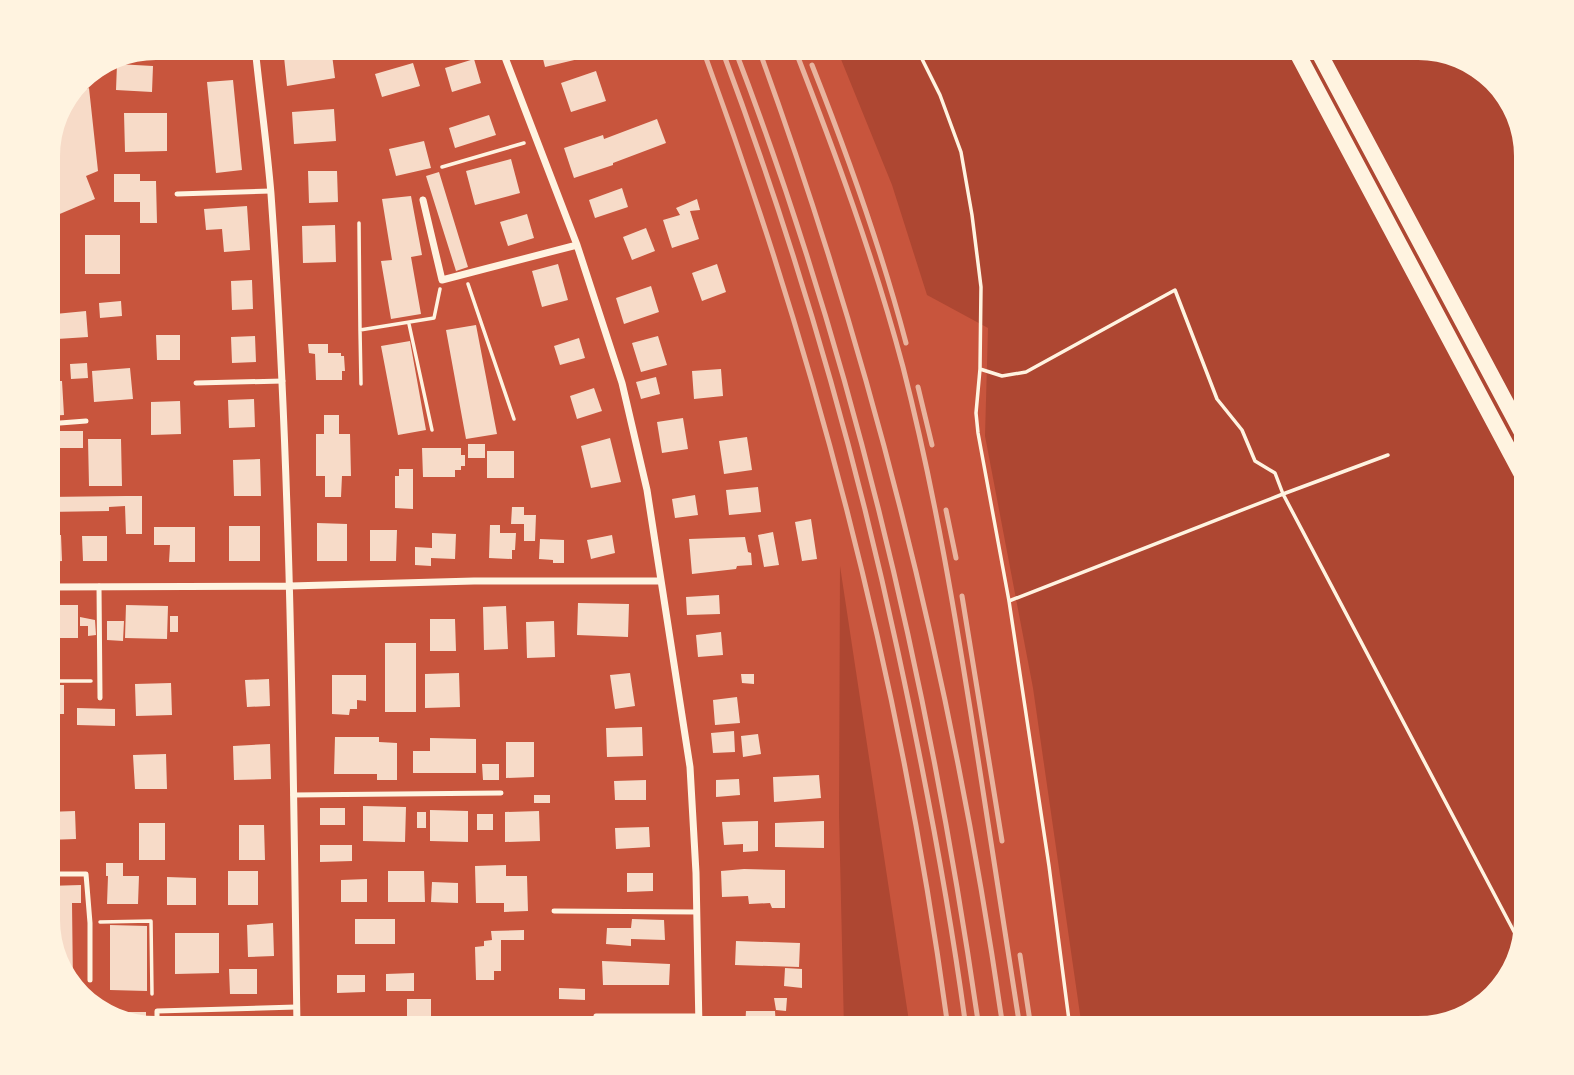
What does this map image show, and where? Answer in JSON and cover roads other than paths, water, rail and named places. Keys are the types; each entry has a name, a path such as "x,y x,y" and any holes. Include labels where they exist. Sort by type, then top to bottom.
{"main road":[{"path":"1301,60 1514,460"},
{"path":"1322,60 1514,418"}],"street":[{"path":"256,60 271,191 283,381 290,586 296,1015"},
{"path":"507,60 577,245 622,383 647,490 690,767 699,1015"},
{"path":"423,200 442,281 577,245"},
{"path":"60,587 662,581"}],"lane":[{"path":"177,194 271,191"},
{"path":"196,383 283,381"},
{"path":"60,423 86,421"},
{"path":"99,586 100,698"},
{"path":"293,795 500,793"},
{"path":"60,874 86,874 90,980"},
{"path":"554,911 697,912"},
{"path":"157,1015 157,1011 296,1007"}],"railway":[{"path":"707,60 783,287 852,531 907,778 946,1015"},
{"path":"726,60 774,196 821,346 881,575 927,792 964,1015"},
{"path":"739,60 817,286 884,530 937,778 977,1015"},
{"path":"763,60 838,287 906,531 961,778 1001,1015"},
{"path":"799,60 867,246 915,414 953,603 1018,1015"},
{"path":"812,65 863,202 906,343"},
{"path":"918,387 932,445"},
{"path":"946,510 956,558"},
{"path":"962,596 1002,841"},
{"path":"1020,955 1029,1015"}]}
